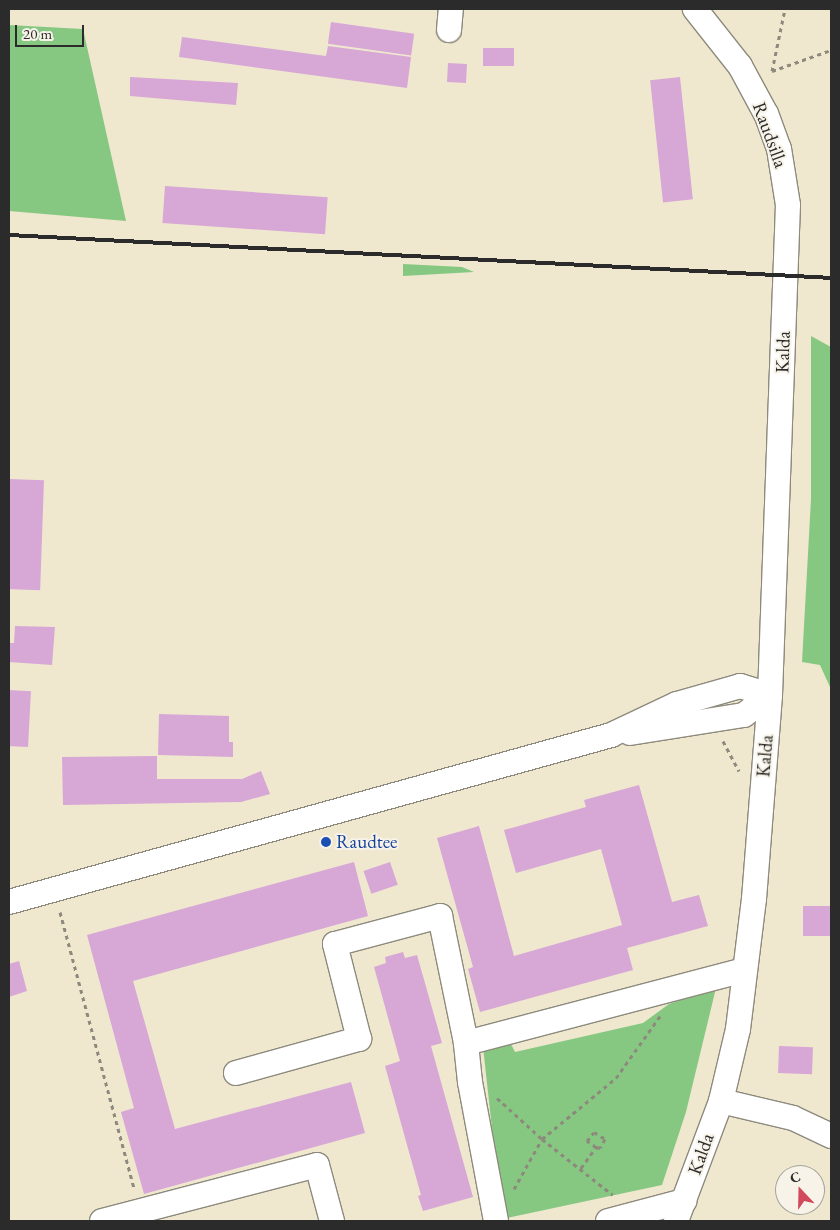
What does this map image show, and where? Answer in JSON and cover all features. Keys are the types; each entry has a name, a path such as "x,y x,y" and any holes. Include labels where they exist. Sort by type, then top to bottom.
{"street":[{"name":"Raudsilla","path":"695,9 740,66 766,114 779,149 788,206 786,281"},
{"name":"Kalda","path":"680,1211 721,1101 738,1029 746,970 770,695 786,281"},
{"path":"611,735 677,704 740,686 770,695"},
{"path":"9,902 611,735 719,721 744,715 770,695"},
{"path":"236,1073 359,1039 335,944 440,916 466,1043 470,1082 496,1221"},
{"path":"466,1043 746,970"},
{"path":"721,1101 793,1118 831,1136"},
{"path":"102,1221 317,1165 332,1221"},
{"path":"617,1219 680,1211"}],"path":[{"path":"785,9 772,71 831,50"},
{"path":"719,721 720,735 739,770 740,780"},
{"path":"54,889 140,1211"},
{"path":"512,1194 542,1139 616,1078 669,1004 667,990"},
{"path":"470,1082 489,1088 542,1139 613,1195 617,1219"},
{"path":"594,1132 605,1139 600,1148 596,1146 587,1141 594,1132"},
{"path":"581,1168 596,1146"}],"green space":[{"path":"9,25 83,29 126,221 9,211"},
{"path":"403,264 462,267 474,272 403,276"},
{"path":"811,336 831,347 830,687 820,665 802,662 811,499"},
{"path":"716,988 686,1112 662,1185 502,1219 483,1047 508,1038 515,1052 643,1023 669,1004"}],"building":[{"path":"331,22 414,34 411,55 328,44"},
{"path":"182,37 326,56 328,46 411,57 407,88 179,57"},
{"path":"483,48 514,48 514,66 483,66"},
{"path":"448,63 467,64 466,83 447,82"},
{"path":"130,77 238,83 236,105 130,96"},
{"path":"680,77 693,199 663,202 650,80"},
{"path":"165,186 328,197 325,234 162,223"},
{"path":"9,479 44,480 40,590 9,589"},
{"path":"15,626 55,627 52,665 9,662 9,643 14,643"},
{"path":"9,690 31,691 28,747 9,746"},
{"path":"159,714 229,716 229,742 233,742 233,757 158,755"},
{"path":"157,756 157,779 242,779 261,771 270,794 241,802 63,805 62,757"},
{"path":"639,785 672,902 699,895 708,926 627,948 633,970 480,1012 468,969 473,967 437,838 479,826 514,956 622,925 601,849 516,873 504,830 586,807 584,800"},
{"path":"354,862 368,916 133,981 175,1129 351,1082 365,1133 144,1194 121,1112 134,1108 87,935"},
{"path":"390,862 398,885 371,894 364,871"},
{"path":"803,906 830,906 830,936 803,936"},
{"path":"403,952 405,958 417,955 442,1043 431,1046 473,1197 423,1211 418,1196 421,1195 385,1066 400,1061 374,967 386,963 385,957"},
{"path":"19,961 27,991 9,997 9,964"},
{"path":"779,1046 813,1047 812,1074 778,1073"}],"railway":[{"path":"9,235 831,278"}],"place":[{"name":"Raudtee","path":"326,842"}]}
